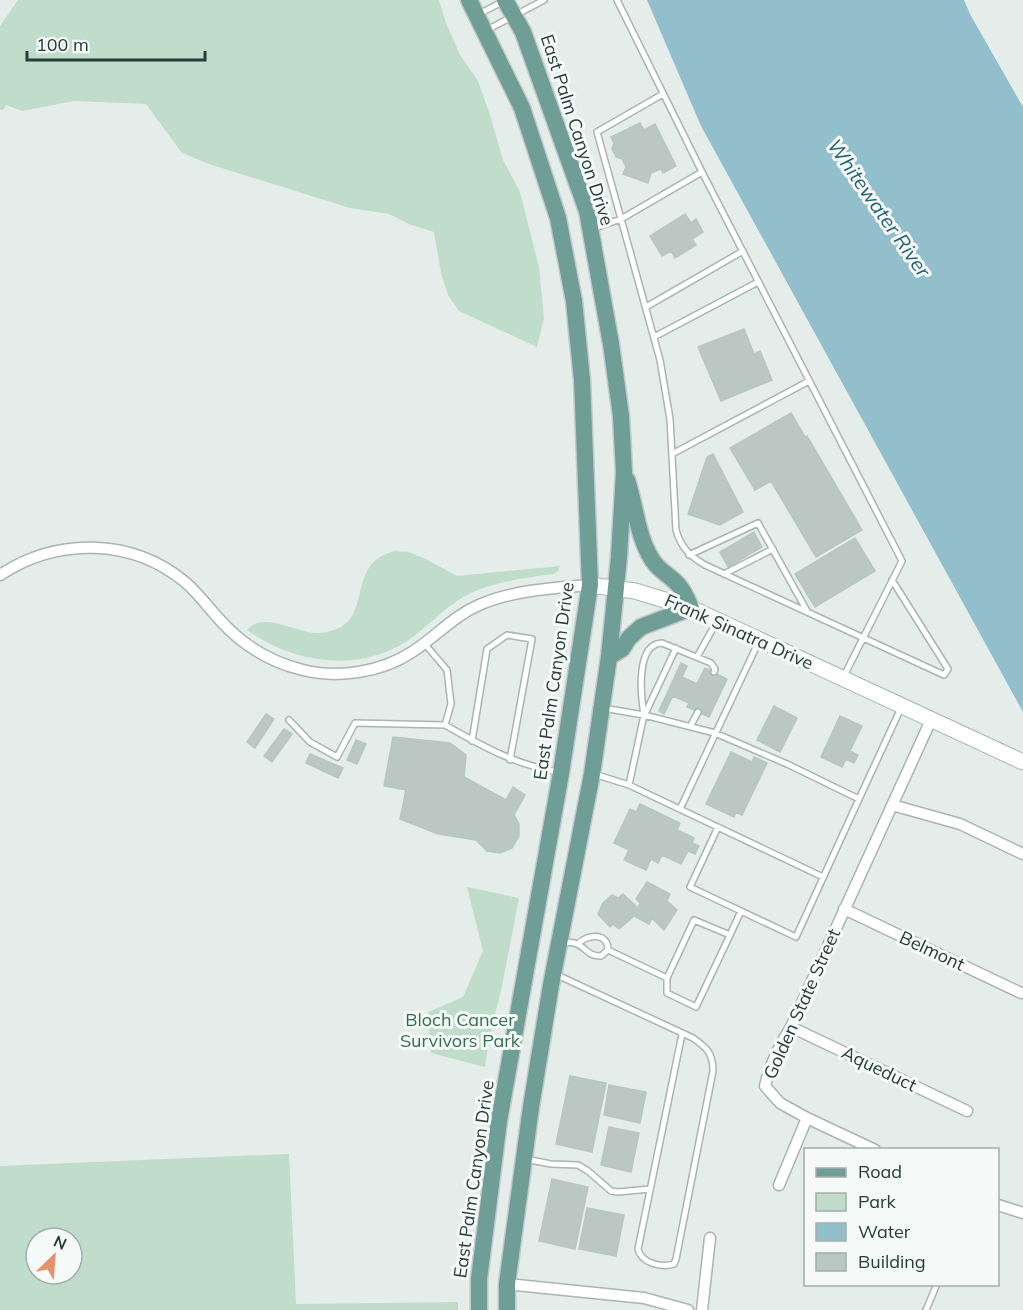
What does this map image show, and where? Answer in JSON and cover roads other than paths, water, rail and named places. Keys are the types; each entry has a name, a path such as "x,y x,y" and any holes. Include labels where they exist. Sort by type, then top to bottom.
{"main road":[{"name":"East Palm Canyon Drive","path":"505,0 524,32 587,211 611,344 621,416 624,472 616,587 602,708 592,774 553,973 524,1158 507,1284 507,1310"},
{"name":"East Palm Canyon Drive","path":"472,8 522,108 558,218 574,301 582,380 590,585 561,773 499,1121 479,1279 479,1310"},
{"path":"609,657 622,650 629,638 641,627 691,608 679,585 653,561 642,540 634,501 624,472"},
{"name":"Frank Sinatra Drive","path":"590,585 616,587 661,597 691,608 1023,762"}],"street":[{"name":"Frank Sinatra Drive","path":"0,575 21,562 53,551 90,547 124,551 158,564 187,583 228,628 250,647 276,662 305,670 345,673 380,667 412,652 461,614 491,600 533,591 590,585"},
{"name":"Golden State Street","path":"873,1148 780,1103 765,1086 772,1062 791,1027 931,720"},
{"path":"892,805 960,824 1023,854"},
{"name":"Belmont","path":"844,909 1021,993"},
{"name":"Aqueduct","path":"791,1027 968,1111"},
{"path":"779,1185 807,1118"},
{"path":"999,1205 1023,1213"},
{"path":"702,1310 710,1238"},
{"path":"507,1284 644,1298 688,1310"}],"lane":[{"path":"472,8 505,0"},
{"path":"485,31 544,0"},
{"path":"617,0 702,172 902,561 842,679"},
{"path":"663,94 597,132 662,372 670,419 676,530 680,543 689,555 724,574 944,675 948,669 892,580"},
{"path":"590,229 621,219 702,172"},
{"path":"646,307 743,251"},
{"path":"654,336 758,282"},
{"path":"672,454 809,381"},
{"path":"689,555 758,523 807,611"},
{"path":"724,574 772,549"},
{"path":"697,657 718,620"},
{"path":"472,741 487,649 507,635 532,639 510,760"},
{"path":"680,809 760,640"},
{"path":"424,643 447,670 451,704 445,725"},
{"path":"644,715 641,694 645,657 655,643 676,648 711,663 715,669 714,672"},
{"path":"629,785 644,715 676,648"},
{"path":"718,827 690,887 796,937 902,707"},
{"path":"602,708 691,725 715,733 787,764 858,799"},
{"path":"691,725 698,712"},
{"path":"289,720 310,742 337,758 355,723 445,725 510,760 561,773"},
{"path":"592,774 629,785 823,877"},
{"path":"729,935 694,920 667,978 667,993 696,1007 741,911"},
{"path":"578,944 582,939 590,936 598,937 608,945 608,950"},
{"path":"559,942 578,944 594,956 601,956 608,950"},
{"path":"608,950 667,978"},
{"path":"553,973 682,1034 710,1051 713,1071 676,1259 670,1266 645,1260 638,1249 682,1034"},
{"path":"524,1158 551,1164 578,1166 588,1171 611,1191 650,1189"},
{"path":"926,1310 937,1286"}],"water":[{"name":"Whitewater River","path":"647,0 964,0 1023,107 1023,712 701,126"}],"park label":[{"name":"Bloch Cancer Survivors Park","path":"460,1030"}]}
